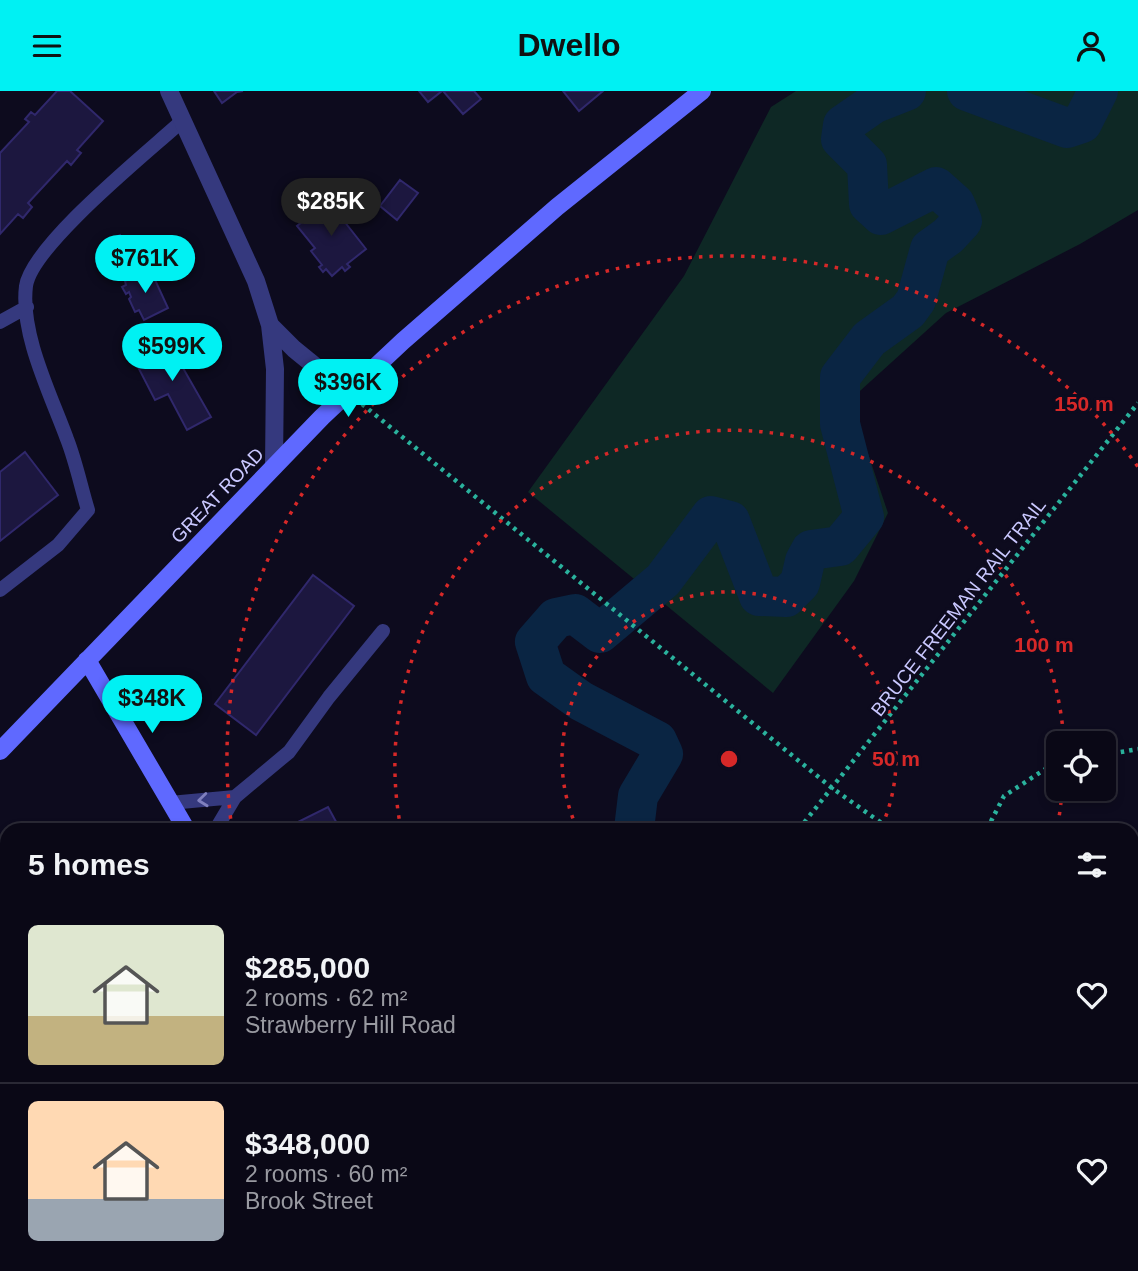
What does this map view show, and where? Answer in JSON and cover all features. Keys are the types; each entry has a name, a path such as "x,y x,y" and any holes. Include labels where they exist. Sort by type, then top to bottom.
{"main road":[{"name":"GREAT ROAD","path":"0,751 274,466 403,341 557,207 702,91"},
{"path":"87,660 182,823"}],"street":[{"path":"169,91 256,281 270,325 275,369 274,466"},
{"path":"270,325 294,349 348,393"}],"lane":[{"path":"0,590 58,545 88,510 69,442 42,376 26,316 26,284 37,260 74,220 182,121"},
{"path":"0,322 27,307"},
{"path":"220,823 236,797 289,753 328,697 383,631"},
{"path":"170,803 236,797"}],"path":[{"path":"348,393 832,788 882,823"},
{"name":"BRUCE FREEMAN RAIL TRAIL","path":"804,823 1138,403"},
{"path":"1116,753 1138,748"},
{"path":"990,823 1004,796 1046,769"}],"green space":[{"path":"796,91 1138,91 1138,210 1080,244 946,313 850,400 888,513 854,581 773,693 528,492 684,276 771,107"}],"building":[{"path":"57,91 70,91 103,121 77,150 81,153 71,165 67,161 28,203 32,207 23,218 18,214 0,234 0,153 29,122 25,119 31,112 35,115"},
{"path":"214,91 243,91 237,92 222,103"},
{"path":"419,91 442,91 428,102"},
{"path":"443,91 474,91 481,99 463,114"},
{"path":"563,91 603,91 579,111"},
{"path":"400,180 418,193 397,220 380,206"},
{"path":"332,198 348,218 344,221 366,249 347,264 350,267 345,271 342,267 332,276 326,269 323,272 319,267 322,265 311,251 315,248 297,226"},
{"path":"120,235 128,253 111,260 103,243"},
{"path":"150,269 168,308 144,320 139,310 135,312 129,292 126,294 122,287 126,285 125,281"},
{"path":"160,335 170,356 175,354 211,417 187,430 168,394 155,400 138,367 149,361 141,345"},
{"path":"25,452 58,495 0,541 0,472"},
{"path":"313,575 354,606 256,735 215,704"},
{"path":"328,807 337,823 296,823"}],"waterway":[{"path":"635,823 638,796 663,754 657,741 581,701 546,676 535,642 556,618 575,614 600,633 663,580 711,516 730,521 759,596 786,597 800,583 805,561 811,550 840,546 864,517 840,424 840,377 869,339 908,311 916,300 930,249 962,221 955,204 936,187 881,215 869,204 867,165 841,139 843,125 873,104 906,91"},
{"path":"967,91 1067,128 1082,123 1098,91"}]}
